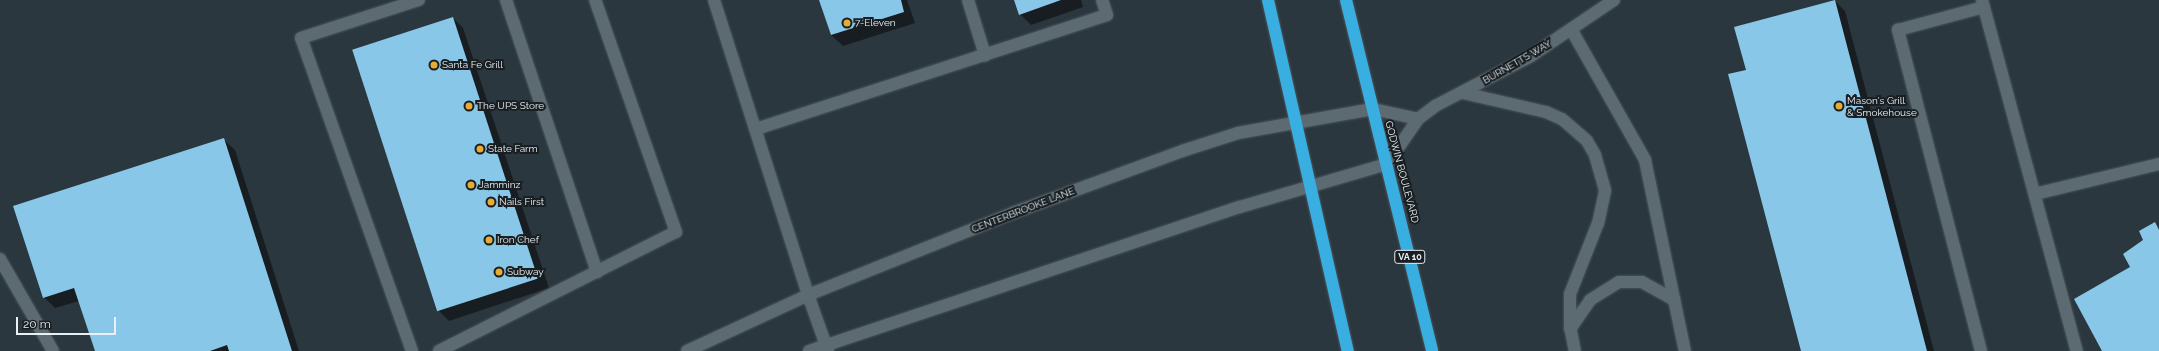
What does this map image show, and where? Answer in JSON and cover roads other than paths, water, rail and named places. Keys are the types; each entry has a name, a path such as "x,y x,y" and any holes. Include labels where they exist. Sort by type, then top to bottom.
{"highway":[{"path":"1268,0 1348,351"},
{"name":"GODWIN BOULEVARD","path":"1346,0 1432,351"}],"street":[{"path":"412,351 301,38 419,0"},
{"path":"506,0 597,272"},
{"path":"439,351 676,232 595,0"},
{"path":"714,0 808,295 827,348"},
{"path":"968,0 985,55"},
{"path":"756,130 1107,15 1102,0"},
{"name":"BURNETTS WAY","path":"1387,164 1418,119 1572,29 1614,0"},
{"path":"1981,351 1898,30 1983,3 2077,351"},
{"path":"1572,29 1645,160 1685,351"},
{"path":"1463,93 1546,112 1562,119 1587,141 1595,155 1605,191 1603,207 1575,275 1568,307 1570,329 1575,351"},
{"path":"1373,109 1418,119"},
{"name":"CENTERBROOKE LANE","path":"687,351 808,295 1013,213 1182,151 1238,133 1296,124 1373,109"},
{"path":"809,351 827,348 1310,186 1387,164"},
{"path":"2035,194 2159,164"},
{"path":"0,260 53,351"},
{"path":"1570,329 1590,300 1619,282 1642,282 1674,300"}],"place":[{"name":"7-Eleven","path":"847,23"},
{"name":"Santa Fe Grill","path":"434,65"},
{"name":"The UPS Store","path":"469,106"},
{"name":"Mason's Grill & Smokehouse","path":"1839,106"},
{"name":"State Farm","path":"480,149"},
{"name":"Jamminz","path":"471,185"},
{"name":"Nails First","path":"491,202"},
{"name":"Iron Chef","path":"489,240"},
{"name":"Subway","path":"499,272"}]}
